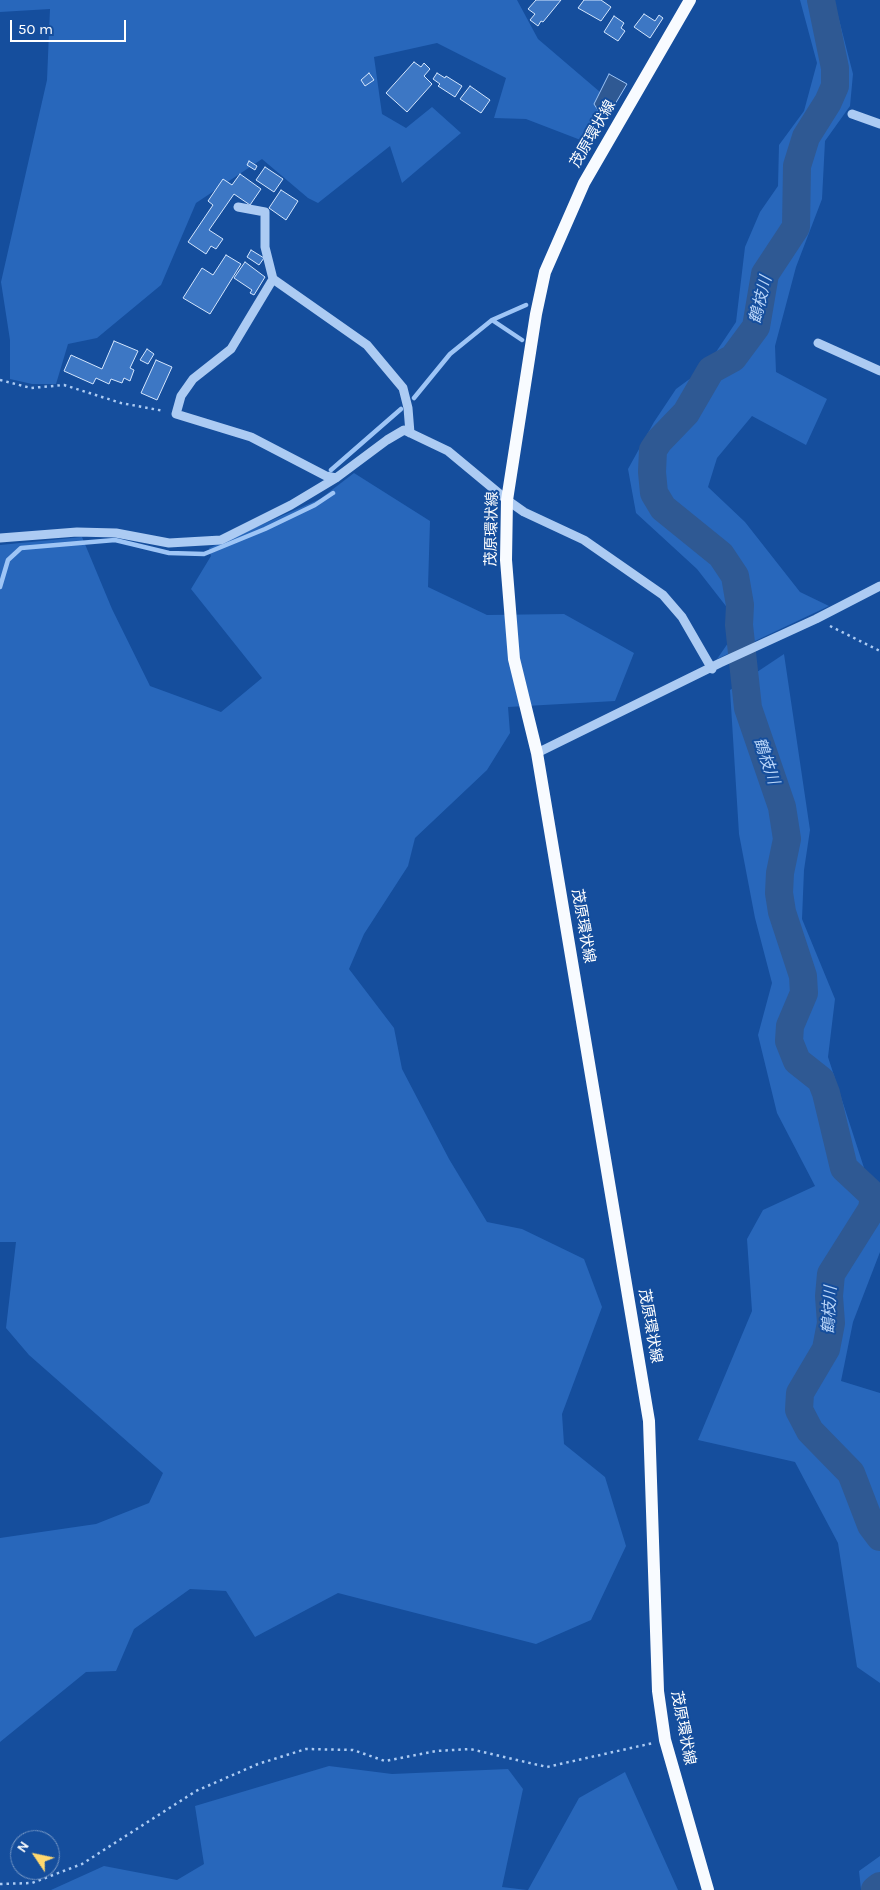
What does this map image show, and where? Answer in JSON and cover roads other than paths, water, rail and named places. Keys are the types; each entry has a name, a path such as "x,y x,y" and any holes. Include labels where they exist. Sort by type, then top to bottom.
{"main road":[{"name":"茂原環状線","path":"690,0 584,183 545,272 536,314 507,500 506,560 514,659 537,754 649,1421 658,1691 665,1740 708,1890"}],"street":[{"path":"852,114 880,124"},
{"path":"238,207 264,212 265,247 273,279 367,345 403,388 408,408 410,433"},
{"path":"273,279 230,349 220,360 193,379 181,396 176,414 250,437 326,476 336,478"},
{"path":"818,343 880,371"},
{"path":"0,538 77,532 116,533 169,543 222,540 291,505 336,478 387,440 404,430 448,451 524,512 584,540 663,595 682,617 716,666"},
{"path":"537,754 880,586"}],"waterway":[{"name":"鶴枝川","path":"821,0 835,68 835,86 828,102 806,137 797,166 796,227 765,274 756,327 733,358 711,370 686,413 659,441 653,450 652,472 654,493 663,508 721,555 735,576 740,605 739,625 748,708 782,807 787,839 780,873 779,893 782,912 803,976 804,993 790,1026 789,1041 797,1061 821,1080 826,1093 844,1168 874,1196 872,1209 831,1274 829,1296 831,1323 826,1349 800,1393 799,1410 810,1431 851,1473 871,1525 880,1537"},
{"path":"414,398 450,354 492,320 526,305"},
{"path":"492,320 522,340"},
{"path":"331,470 401,409"},
{"path":"0,587 8,560 21,548 115,540 169,553 204,554 265,529 315,505 333,493"},
{"name":"鶴枝川","path":"875,1890 880,1886"}]}
